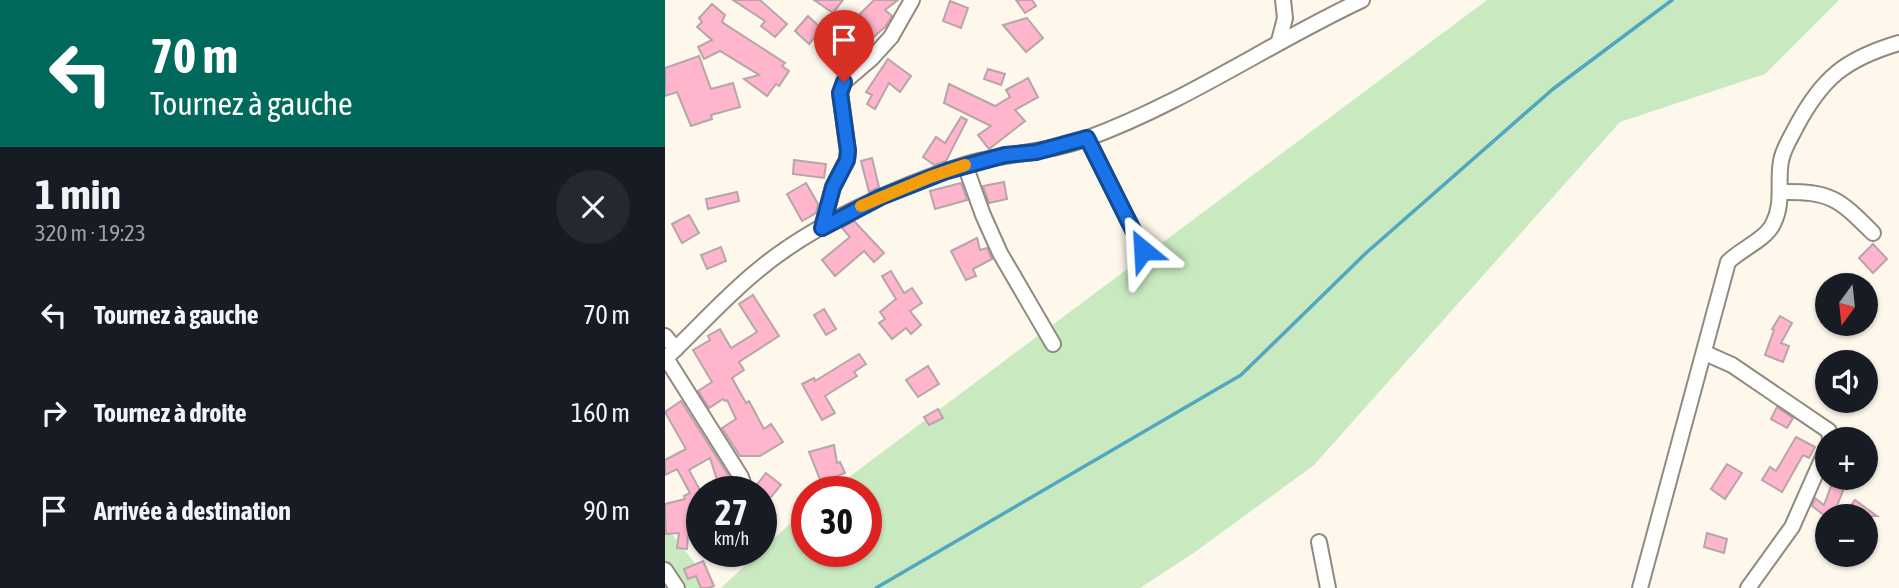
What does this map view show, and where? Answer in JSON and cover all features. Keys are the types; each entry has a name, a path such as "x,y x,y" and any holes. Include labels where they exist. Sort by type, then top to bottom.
{"street":[{"path":"822,228 833,187 847,160 840,93 844,82 891,37 912,0"},
{"path":"1279,41 1285,18 1283,0"},
{"path":"669,355 758,270 822,228 881,197 965,165 1005,155 1036,152 1087,138 1177,99 1279,41 1362,0"},
{"path":"1640,588 1728,262 1772,227 1779,210 1783,151 1818,89 1840,68 1899,43"},
{"path":"1087,138 1143,250"},
{"path":"965,165 1000,253 1053,344"},
{"path":"1781,192 1822,194 1846,205 1873,233"},
{"path":"665,336 669,355 740,476"},
{"path":"1705,353 1733,365 1823,427"},
{"path":"1748,588 1792,527 1815,475"},
{"path":"1319,542 1328,588"},
{"path":"665,570 677,588"}],"green space":[{"path":"1487,0 1839,0 1765,74 1620,122 1314,465 1195,552 1140,588 721,588 744,567 777,567 777,536 791,523 791,567 882,567 882,476 850,476"},
{"path":"665,525 686,552 686,567 698,567 714,588 665,588"}],"building":[{"path":"733,0 760,0 787,24 775,37 761,26 765,21"},
{"path":"814,0 843,0 833,13"},
{"path":"874,0 898,0 885,10 892,16 886,26 859,50 849,41 853,38 845,29"},
{"path":"1016,0 1032,0 1036,6 1025,13"},
{"path":"950,1 968,8 961,28 943,21"},
{"path":"712,4 725,15 722,22 785,63 782,66 789,71 779,86 776,84 767,96 744,79 759,75 720,51 704,59 698,47 712,40 697,27 702,22 699,18"},
{"path":"808,16 822,29 809,44 795,31"},
{"path":"1027,18 1043,38 1026,52 1003,25"},
{"path":"699,56 711,89 733,83 740,107 711,115 712,119 691,126 677,92 665,96 665,68"},
{"path":"888,59 911,76 900,92 889,83 875,109 867,104 872,95 866,92"},
{"path":"988,69 1005,74 1001,85 984,79"},
{"path":"1028,78 1038,97 1015,110 1025,121 989,149 978,135 991,126 944,103 949,84 995,106 1010,97 1006,90"},
{"path":"961,117 967,120 946,161 934,165 923,157 936,137 945,143"},
{"path":"872,158 879,187 869,192 861,161"},
{"path":"794,160 826,164 824,178 793,174"},
{"path":"1004,182 1007,199 989,203 983,186"},
{"path":"806,183 818,204 816,213 802,221 787,194"},
{"path":"961,183 967,200 935,209 930,191"},
{"path":"737,192 739,201 708,209 706,199"},
{"path":"689,215 699,233 682,243 672,224"},
{"path":"854,221 884,253 874,262 864,251 835,276 822,260 850,237 842,228"},
{"path":"977,238 980,250 987,248 992,259 973,269 976,276 966,280 951,251"},
{"path":"1873,244 1887,259 1873,273 1859,258"},
{"path":"721,247 726,261 707,269 701,255"},
{"path":"891,271 904,293 912,288 922,303 910,311 921,325 911,334 906,328 892,339 879,323 885,319 880,312 896,299 882,276"},
{"path":"753,295 779,336 739,362 744,370 732,378 746,403 749,401 764,429 771,424 783,442 760,456 740,456 722,428 736,419 727,400 723,399 709,408 698,391 712,382 693,350 710,340 708,336 720,329 731,348 757,332 739,304"},
{"path":"824,309 836,329 826,335 814,315"},
{"path":"1780,316 1792,323 1781,343 1789,346 1783,362 1765,355 1774,330 1772,329"},
{"path":"859,354 866,364 854,372 857,376 825,396 835,413 822,420 802,384 814,378 815,381"},
{"path":"928,366 939,384 918,397 906,380"},
{"path":"681,401 729,476 716,476 710,458 689,470 692,476 686,476 686,486 677,469 665,475 665,460 686,449 665,412"},
{"path":"1777,407 1793,418 1787,428 1771,419"},
{"path":"938,409 943,418 929,425 924,417"},
{"path":"1796,437 1815,447 1809,458 1803,455 1782,492 1762,480 1770,467 1776,471"},
{"path":"834,445 837,463 840,462 845,473 819,476 809,452"},
{"path":"1727,464 1742,473 1725,499 1711,489"},
{"path":"1830,490 1843,490 1838,504 1824,504"},
{"path":"686,495 686,549 677,548 679,533 666,534 665,515 665,504 685,499"},
{"path":"1815,498 1823,504 1815,504 1815,508 1812,506"},
{"path":"1707,533 1727,539 1724,553 1704,547"},
{"path":"706,567 714,586 701,588 696,576 688,579 684,569"}],"waterway":[{"path":"876,588 1241,375 1366,253 1553,89 1672,0"}],"slow traffic":[{"path":"861,206 965,165"}],"route":[{"path":"844,82 840,93 847,160 833,187 822,228 859,207 947,171 1005,155 1036,152 1087,138 1143,250"}]}
